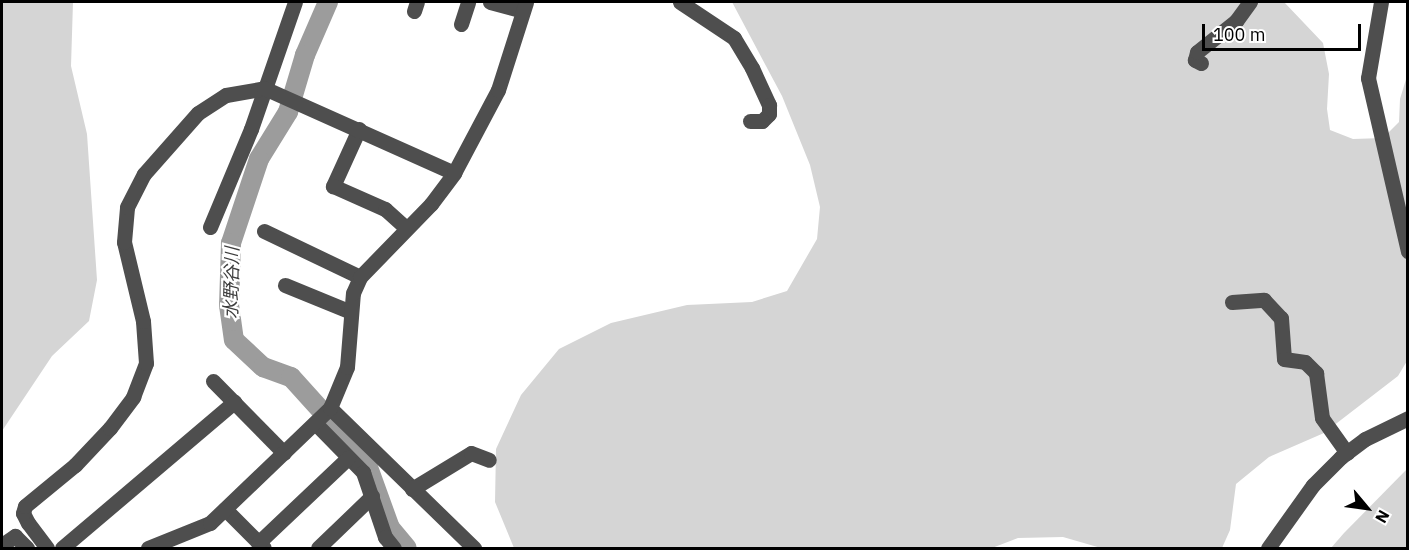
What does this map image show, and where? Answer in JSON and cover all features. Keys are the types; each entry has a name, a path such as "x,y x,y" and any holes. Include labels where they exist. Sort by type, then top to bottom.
{"street":[{"path":"210,227 295,2"},
{"path":"461,24 468,2"},
{"path":"148,549 200,528 225,509 323,415 347,367 351,312 360,277 454,173 498,90 524,6 490,2"},
{"path":"680,2 734,38 746,58 769,105 766,118 750,121"},
{"path":"1201,63 1195,60 1197,52 1236,21 1250,2"},
{"path":"1381,2 1368,78 1407,251"},
{"path":"47,549 28,523 23,513 25,506 75,465 110,429 133,397 146,363 143,321 124,242 127,207 134,190 210,104 226,95 264,88 294,99 454,173"},
{"path":"359,129 333,186 385,209 406,228"},
{"path":"264,231 360,277"},
{"path":"285,285 351,312"},
{"path":"1232,302 1264,300 1281,318 1284,358 1305,362 1316,373 1322,418 1347,453"},
{"path":"213,381 284,453"},
{"path":"62,549 234,402"},
{"path":"323,415 348,458 363,472 387,546"},
{"path":"323,415 412,489 474,549"},
{"path":"1268,549 1313,485 1347,453 1407,418"},
{"path":"412,489 471,453 489,460"},
{"path":"225,509 261,546 348,458"},
{"path":"318,549 372,496"},
{"path":"2,545 15,536 27,549"}],"shaded area":[{"path":"2,2 73,2 71,66 87,134 97,280 89,321 52,356 2,431"},
{"path":"732,2 1284,2 1323,43 1329,74 1327,109 1330,130 1353,139 1383,138 1399,122 1400,99 1407,76 1407,361 1398,376 1324,433 1269,457 1236,484 1230,530 1222,548 1101,548 1063,537 1018,538 992,548 514,548 495,502 496,449 521,395 559,349 611,323 687,305 752,302 787,291 817,239 820,207 810,165 782,96"},
{"path":"1407,469 1407,548 1331,548 1344,533"}],"waterway":[{"name":"水野谷川","path":"328,2 305,55 288,112 259,159 231,243 229,305 234,340 263,367 291,377 365,459 390,528 407,548"}]}
